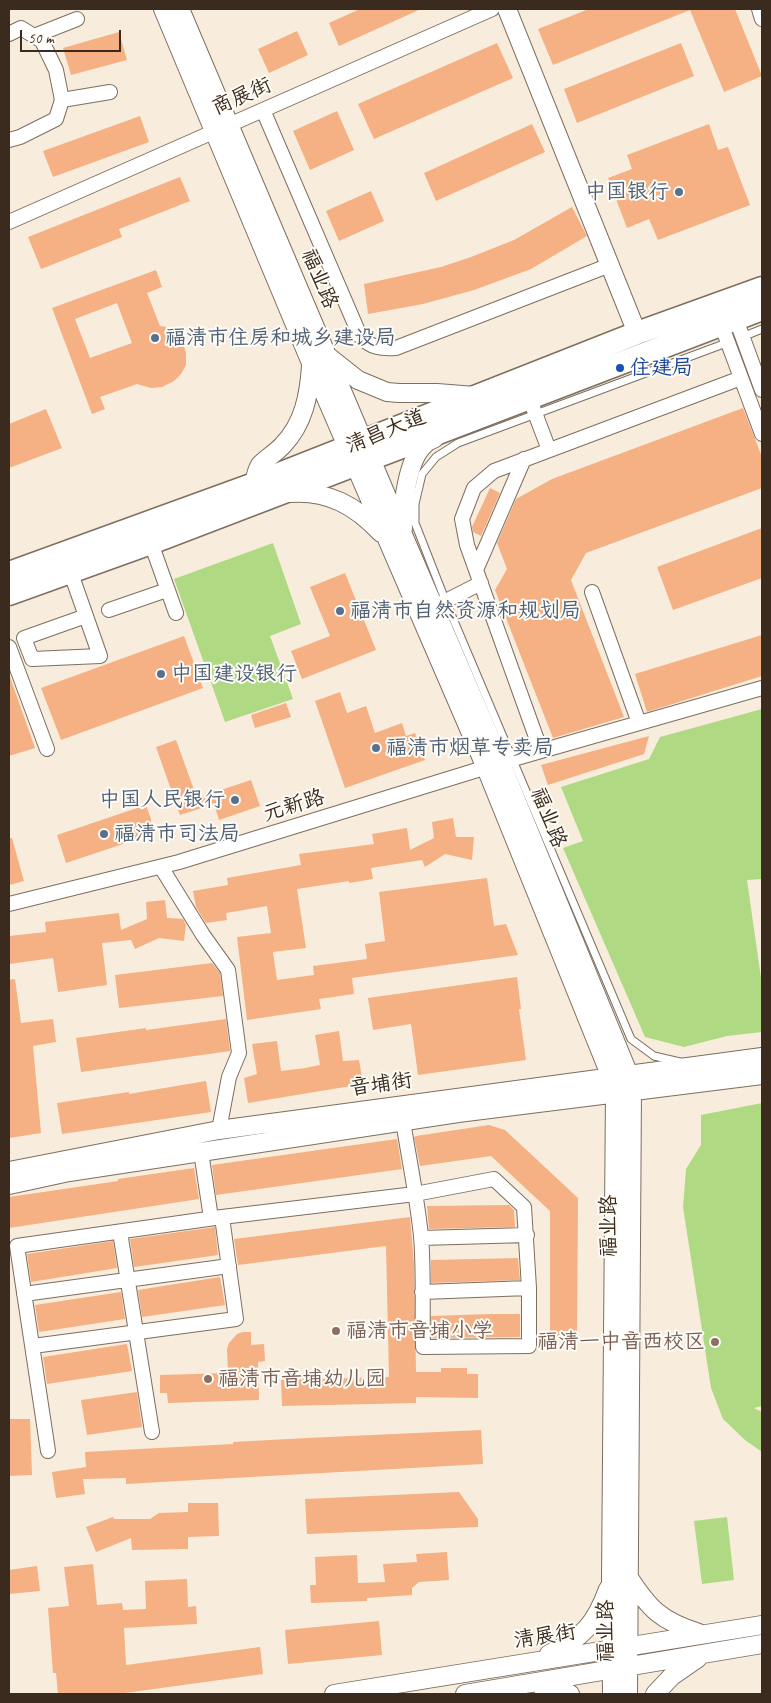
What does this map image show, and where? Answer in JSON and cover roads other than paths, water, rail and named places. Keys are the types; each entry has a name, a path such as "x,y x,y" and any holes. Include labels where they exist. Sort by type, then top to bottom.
{"main road":[{"name":"清昌大道","path":"9,594 151,543 277,494 475,396 637,333 762,288"},
{"name":"清昌大道","path":"9,573 254,484 359,452 532,406 733,333 762,309"}],"street":[{"name":"福业路","path":"162,9 222,128"},
{"name":"福业路","path":"180,9 222,128 397,540 500,763 631,1083 620,1577"},
{"name":"商展街","path":"9,222 492,9"},
{"path":"507,9 637,333"},
{"path":"759,9 762,18"},
{"path":"34,36 77,19"},
{"path":"9,34 21,28 42,41 56,70 62,100 56,120 20,137 9,140"},
{"path":"62,100 110,92"},
{"path":"263,110 360,336 367,344 380,349 396,348 610,265"},
{"path":"733,333 741,378 762,434"},
{"path":"733,333 762,390"},
{"path":"254,484 260,464 273,456 295,429 303,413 319,358 358,380 387,392 475,396"},
{"path":"542,751 467,545 462,519 474,488 494,471 741,378"},
{"path":"532,406 549,450"},
{"path":"277,494 300,492 321,495 349,505 397,540 409,477 415,458 424,444 452,427"},
{"path":"440,604 479,576 524,459"},
{"name":"福业路","path":"397,540 440,604 500,763 613,1085 620,1669 612,1694"},
{"path":"151,543 176,612"},
{"path":"74,582 86,616 100,656 32,658 24,638 86,616"},
{"path":"109,610 167,590"},
{"path":"592,592 639,723"},
{"path":"9,648 47,749"},
{"name":"元新路","path":"9,904 161,867 500,763 762,688"},
{"path":"161,867 228,970 239,1053 229,1077 219,1130"},
{"name":"音埔街","path":"631,1083 762,1058"},
{"name":"音埔街","path":"9,1171 219,1130 631,1083 762,1074"},
{"name":"音埔街","path":"9,1185 69,1172 403,1122 613,1085"},
{"path":"48,1451 17,1246 216,1218 415,1194 494,1179 524,1207 529,1288 529,1346 423,1347 421,1238 415,1194 403,1122"},
{"path":"33,1346 236,1319 229,1266 200,1152"},
{"path":"120,1232 152,1432"},
{"path":"421,1238 527,1235"},
{"path":"24,1294 229,1266"},
{"path":"422,1292 529,1288"},
{"path":"531,1662 576,1640 596,1618 620,1577 644,1601 669,1621 702,1634"},
{"name":"清展街","path":"334,1694 762,1625"},
{"name":"清展街","path":"465,1694 762,1644"},
{"path":"654,1694 672,1676 704,1653"},
{"name":"福业路","path":"620,1669 628,1694"},
{"path":"528,1684 561,1690 570,1694"}],"lane":[{"path":"733,333 762,329"},
{"path":"440,604 415,524 415,504 422,474 436,457 458,443 532,406"},
{"path":"500,763 631,1039 654,1056 679,1062 762,1051"}],"place":[{"name":"中国银行","path":"679,192"},
{"name":"福清市住房和城乡建设局","path":"155,338"},
{"name":"住建局","path":"620,368"},
{"name":"福清市自然资源和规划局","path":"340,611"},
{"name":"中国建设银行","path":"161,674"},
{"name":"福清市烟草专卖局","path":"376,748"},
{"name":"中国人民银行","path":"235,800"},
{"name":"福清市司法局","path":"104,834"},
{"name":"福清市音埔小学","path":"336,1331"},
{"name":"福清一中音西校区","path":"715,1342"},
{"name":"福清市音埔幼儿园","path":"208,1379"}]}
